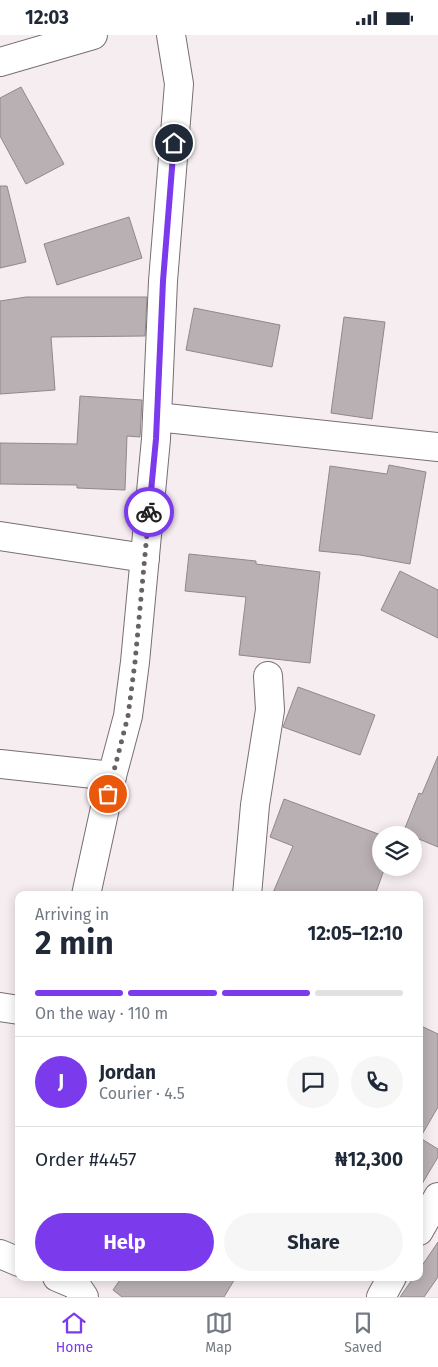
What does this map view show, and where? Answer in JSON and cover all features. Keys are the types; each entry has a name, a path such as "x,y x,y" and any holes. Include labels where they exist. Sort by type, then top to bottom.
{"street":[{"path":"0,62 93,35"},
{"path":"87,891 112,776 128,716 145,558 157,417 163,281 179,84 171,35"},
{"path":"157,417 438,447"},
{"path":"0,536 145,558"},
{"path":"247,891 256,805 270,710 268,676"},
{"path":"0,764 112,776"},
{"path":"0,1007 15,1009"},
{"path":"423,1222 432,1201"},
{"path":"0,1254 15,1260"},
{"path":"66,1281 76,1285 84,1297"},
{"path":"381,1297 390,1281"}],"building":[{"path":"21,87 64,164 26,184 0,136 0,98"},
{"path":"0,186 7,186 26,262 0,268"},
{"path":"129,217 142,258 57,285 44,244"},
{"path":"26,297 147,297 145,336 51,337 55,390 0,394 0,301"},
{"path":"194,308 280,325 272,367 186,350"},
{"path":"344,317 385,322 372,419 331,413"},
{"path":"80,396 142,400 140,437 127,436 125,490 77,488 77,485 0,484 0,443 77,444"},
{"path":"389,465 426,472 410,564 360,555 319,551 330,466 387,474"},
{"path":"189,554 256,561 256,564 320,572 310,663 239,655 246,597 185,591"},
{"path":"400,571 438,590 438,638 381,610"},
{"path":"298,687 375,715 360,755 283,727"},
{"path":"438,756 438,847 422,840 422,826 406,826 419,793 422,794"},
{"path":"284,799 372,832 372,876 382,876 376,891 274,891 293,846 270,837"},
{"path":"423,1027 438,1034 438,1107 423,1133"},
{"path":"423,1140 438,1149 438,1157 423,1182"},
{"path":"438,1242 438,1277 424,1297 400,1297 411,1281 423,1281 423,1264"},
{"path":"119,1281 234,1281 224,1297 122,1297 113,1290"}],"way so far":[{"path":"108,794 128,716 149,512"}],"route":[{"path":"149,512 156,439 163,281 174,143"}]}
